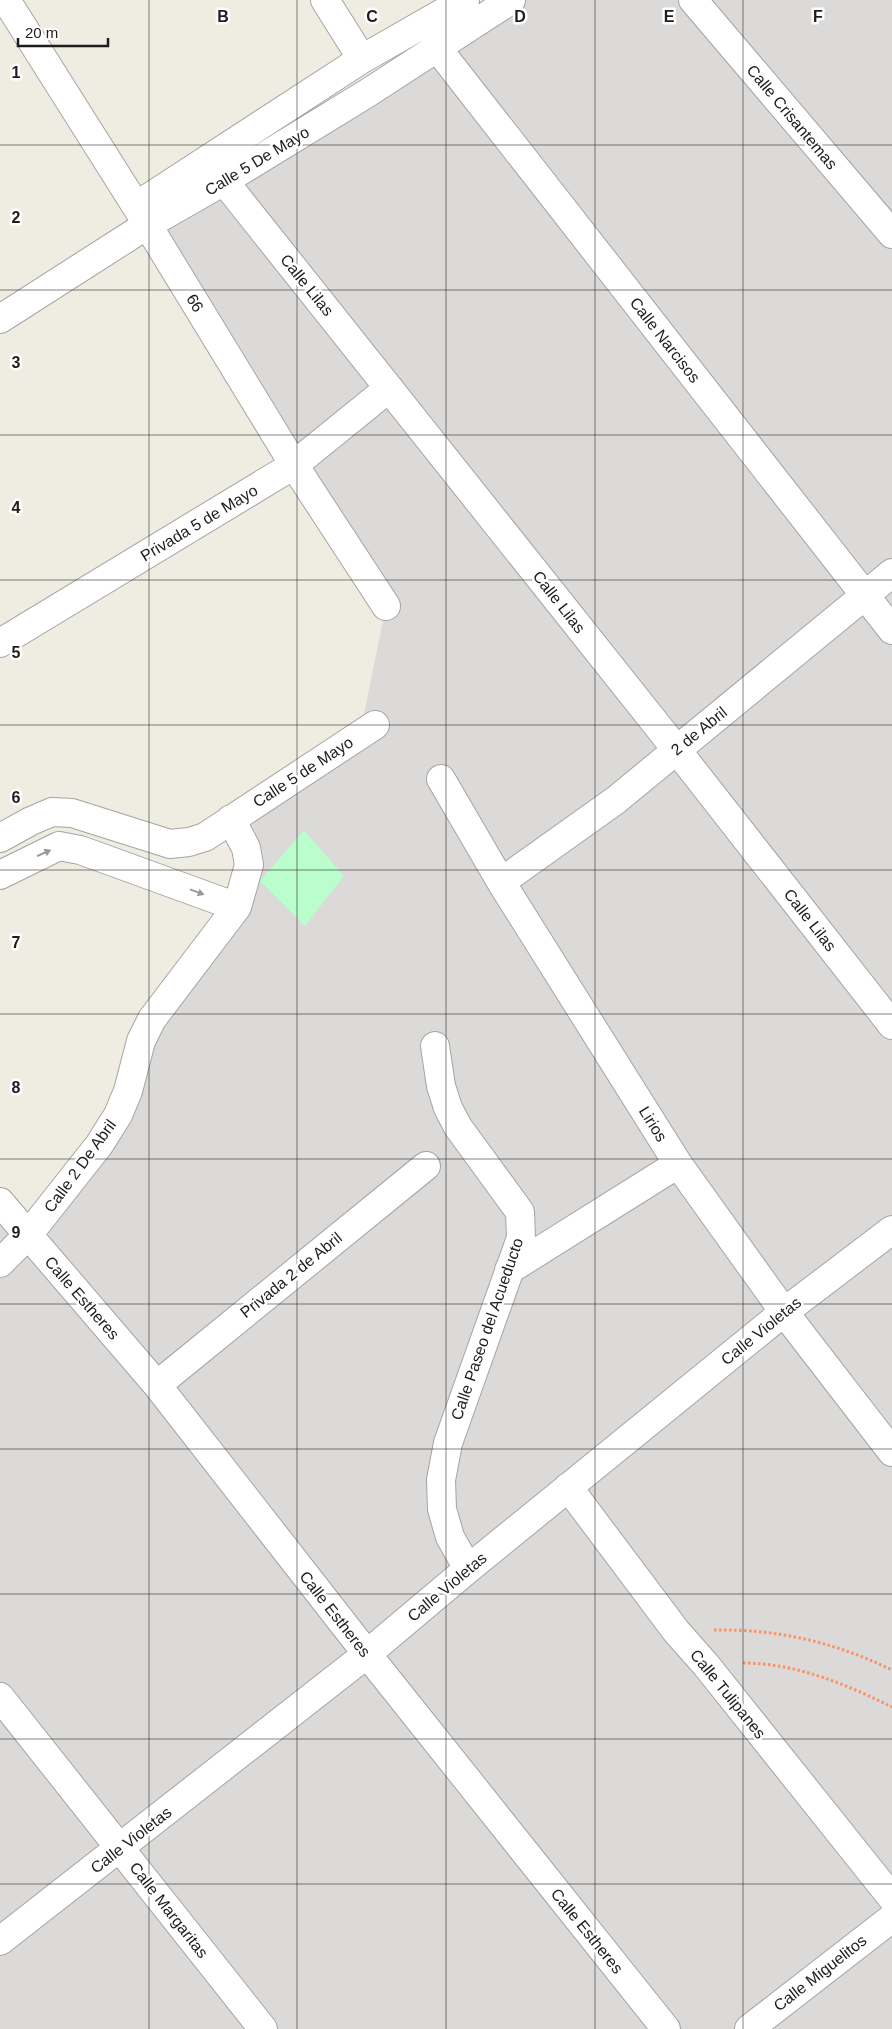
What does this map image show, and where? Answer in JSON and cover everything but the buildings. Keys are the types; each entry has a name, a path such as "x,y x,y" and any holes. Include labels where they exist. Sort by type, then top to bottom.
{"street":[{"name":"66","path":"6,0 142,215 294,465 386,606"},
{"path":"325,0 362,60"},
{"path":"142,215 362,60 465,0"},
{"name":"Calle 5 De Mayo","path":"0,319 142,215 224,181 438,49 511,0"},
{"name":"Calle Crisantemas","path":"693,0 892,234"},
{"name":"Calle Narcisos","path":"438,49 892,630"},
{"name":"Calle Lilas","path":"224,181 676,749 892,1025"},
{"name":"Privada 5 de Mayo","path":"0,643 294,465 390,388"},
{"name":"2 de Abril","path":"501,882 616,800 892,573"},
{"name":"Calle 5 de Mayo","path":"231,819 375,725"},
{"name":"Lirios","path":"441,778 501,882 678,1164 784,1312 892,1452"},
{"path":"0,838 52,812 72,813 170,844 189,842 205,837 231,819 246,848 249,865 237,907 105,858 59,846 0,875"},
{"name":"Calle 2 De Abril","path":"0,1263 28,1236 99,1145 118,1115 128,1091 141,1041 152,1019 237,907"},
{"name":"Calle Paseo del Acueducto","path":"435,1046 441,1086 448,1108 458,1127 520,1212 520,1238 448,1443 441,1480 442,1509 450,1537 468,1568"},
{"path":"509,1270 678,1164"},
{"name":"Privada 2 de Abril","path":"157,1384 426,1166"},
{"name":"Calle Estheres","path":"0,1202 157,1384 367,1654 666,2029"},
{"name":"Calle Violetas","path":"3,1932 120,1848 367,1654 468,1568 784,1312 892,1230"},
{"name":"Calle Tulipanes","path":"568,1487 676,1630 892,1898"},
{"name":"Calle Margaritas","path":"0,1696 263,2029"},
{"name":"Calle Miguelitos","path":"749,2029 892,1918"}],"path":[{"path":"676,1630 748,1630 807,1639 823,1642 861,1655 892,1670"},
{"path":"706,1665 746,1663 775,1665 821,1676 866,1694 892,1707"}],"shaded area":[{"path":"511,0 892,0 892,2029 0,2029 0,1192 24,1219 88,1136 228,909 237,868 217,815 364,714 386,606 147,225"}],"green space":[{"path":"304,830 344,876 305,926 260,881"}]}
